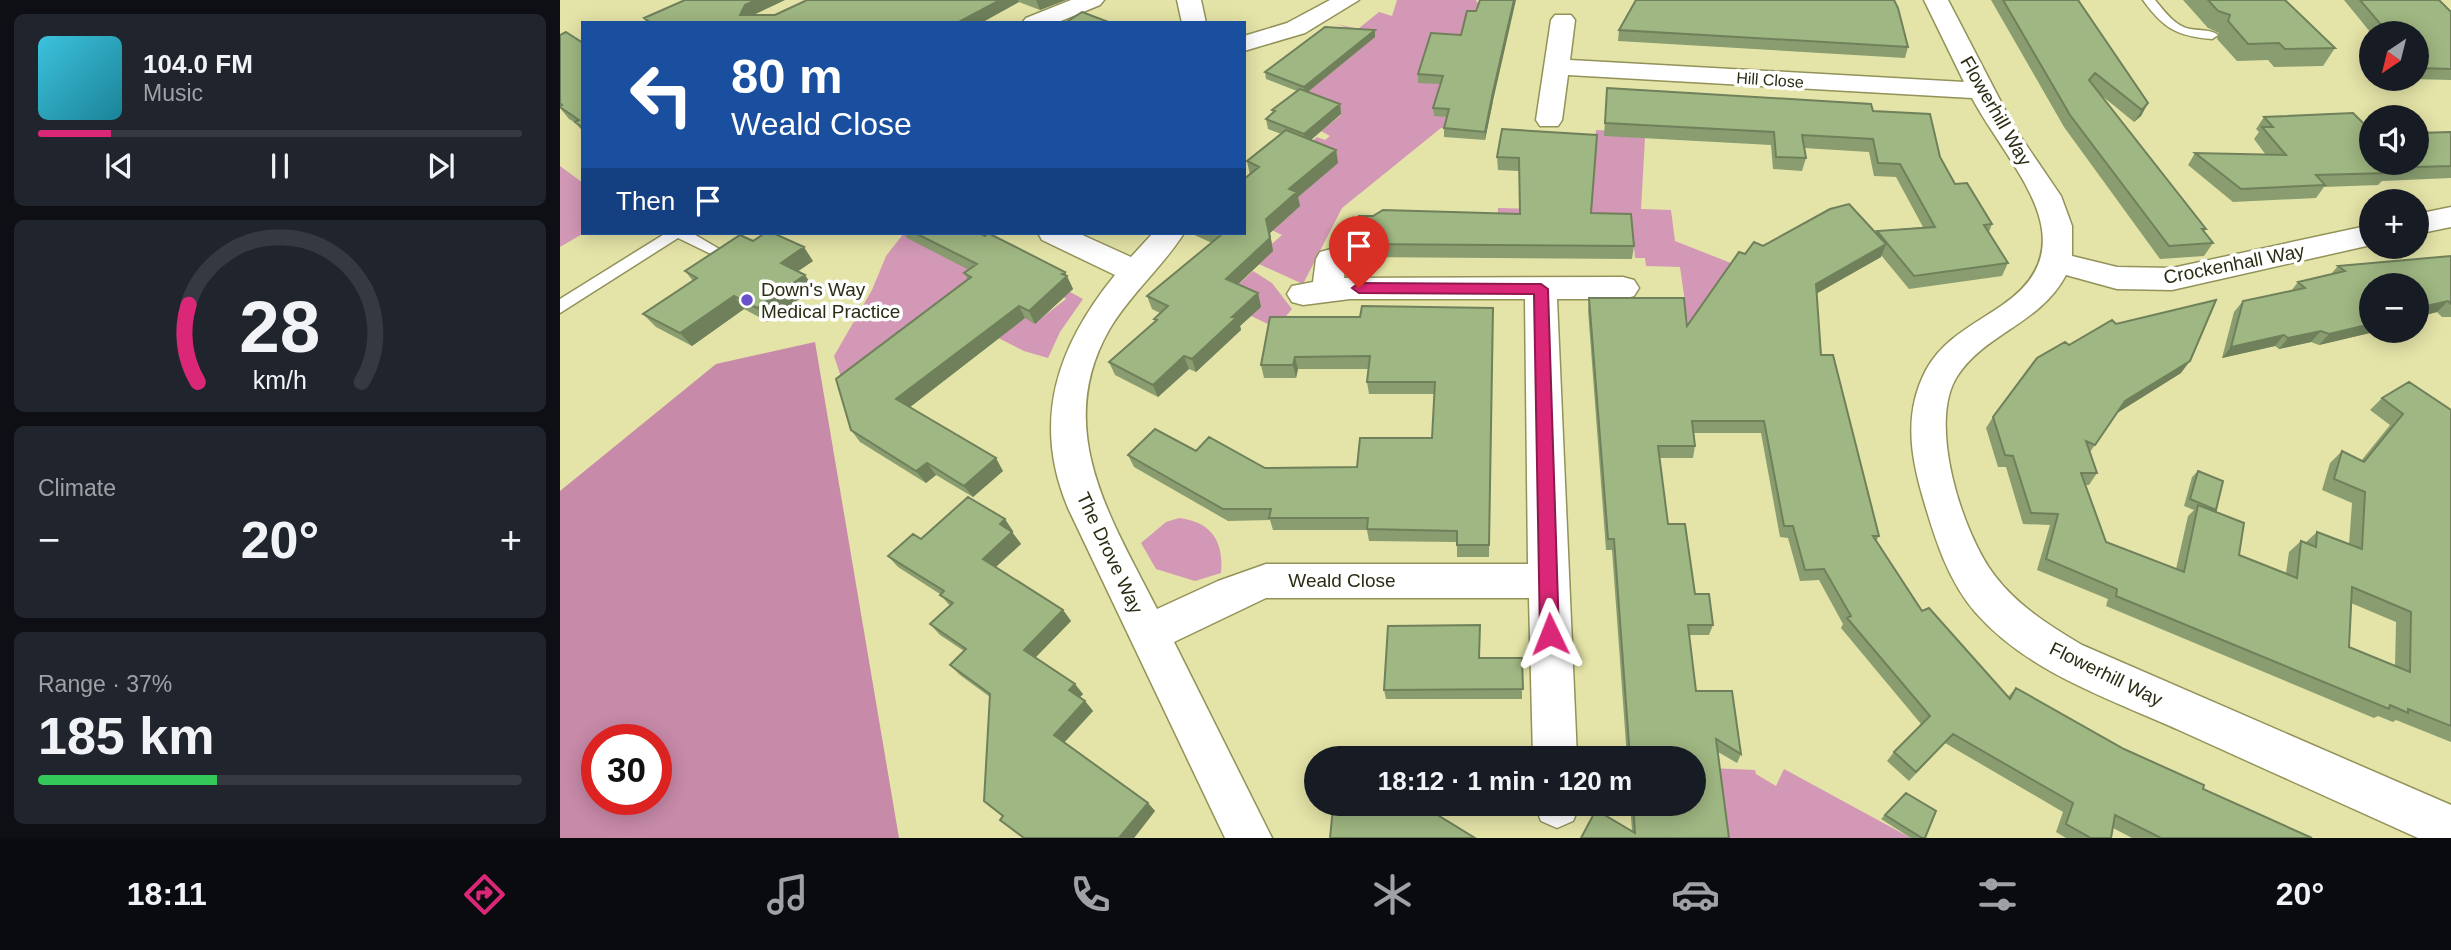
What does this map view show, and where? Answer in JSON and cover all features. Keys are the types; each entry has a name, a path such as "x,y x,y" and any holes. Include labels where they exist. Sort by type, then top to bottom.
{"street":[{"path":"1039,21 1092,0"},
{"path":"1189,0 1194,21"},
{"path":"1246,43 1301,26 1347,0"},
{"name":"Flowerhill Way","path":"1936,0 2013,149 2046,193 2052,208 2059,244 2056,262 2045,286 2030,304 1964,345 1943,369 1930,397 1926,426 1931,467 1959,550 1972,577 1994,604 2029,635 2067,659 2451,829"},
{"path":"1549,120 1563,20"},
{"name":"Hill Close","path":"1558,67 1982,91"},
{"path":"2429,222 2451,217"},
{"path":"1057,235 1135,272"},
{"name":"The Drove Way","path":"1167,235 1104,310 1086,338 1071,386 1068,416 1071,458 1083,501 1249,838"},
{"name":"Crockenhall Way","path":"2056,262 2117,278 2172,279 2359,238"},
{"path":"1331,259 1315,293 1350,288 1623,288"},
{"path":"1541,289 1555,746"},
{"name":"Weald Close","path":"1149,634 1232,593 1266,581 1548,581"}],"lane":[{"path":"2149,0 2173,29 2212,36"},
{"path":"560,307 675,235"},
{"path":"682,235 713,250"}],"shaded area":[{"path":"1397,0 1476,0 1482,10 1450,128 1441,128 1342,208 1303,284 1252,261 1282,235 1263,226 1292,200 1311,142 1317,137 1325,140 1330,136 1321,131 1341,115 1301,91 1368,35 1336,24 1358,29 1379,12 1392,16"},
{"path":"1596,130 1621,131 1621,136 1645,138 1641,209 1671,210 1675,241 1736,265 1692,352 1680,267 1646,266 1645,258 1635,258 1633,237 1497,227 1498,208 1536,209 1595,141"},
{"path":"560,166 581,182 581,235 560,247"},
{"path":"902,235 908,235 981,276 1035,323 1066,299 1064,297 1070,292 1083,299 1060,332 1048,358 1024,351 959,318 846,392 834,356 872,290 886,256"},
{"path":"1253,271 1272,283 1292,309 1276,328 1220,301"},
{"path":"815,342 899,838 560,838 560,491 716,364"},
{"path":"1179,518 1200,524 1214,535 1220,552 1221,573 1195,581 1156,569 1141,543 1166,522"},
{"path":"1710,768 1755,770 1756,774 1776,786 1784,769 1911,838 1709,838"}],"building":[{"path":"685,0 756,0 745,5 740,15 775,15 807,0 1000,0 961,21 648,21 644,18"},
{"path":"1480,0 1514,0 1485,132 1444,128 1449,109 1433,108 1443,76 1418,74 1431,33 1461,35 1467,11 1476,11"},
{"path":"1636,0 1894,0 1908,47 1619,30"},
{"path":"2003,0 2078,0 2148,103 2142,110 2095,73 2089,80 2206,229 2202,229 2213,243 2169,246 2070,115"},
{"path":"2208,0 2285,0 2335,48 2285,49 2279,43 2248,44 2228,21 2230,15 2218,11"},
{"path":"2360,0 2439,0 2451,12 2451,69 2429,68 2429,21 2378,21"},
{"path":"1082,12 1106,21 1068,21"},
{"path":"1325,27 1375,30 1304,87 1265,72"},
{"path":"566,32 581,42 581,126 575,122 579,120 560,107 560,35"},
{"path":"1607,88 1871,104 1873,111 1930,114 1940,157 1955,184 1967,183 1992,224 1984,225 2008,263 1914,276 1877,231 1935,227 1900,164 1878,163 1873,139 1802,135 1806,158 1776,157 1774,132 1605,123"},
{"path":"1300,89 1340,104 1304,134 1266,119 1275,111 1272,110"},
{"path":"2353,113 2359,119 2359,174 2316,175 2325,185 2241,189 2195,153 2286,155 2262,127 2273,127 2264,117"},
{"path":"1502,129 1597,135 1591,213 1631,214 1634,246 1355,244 1359,216 1373,216 1383,210 1520,214 1519,158 1497,157"},
{"path":"1286,130 1336,150 1289,189 1297,192 1266,219 1270,238 1226,279 1258,293 1232,317 1237,317 1192,359 1184,356 1153,385 1109,362 1157,320 1154,319 1168,306 1147,296 1221,235 1246,235 1246,177 1259,167 1247,161"},
{"path":"2451,132 2451,166 2429,167 2429,133"},
{"path":"1849,204 1886,244 1816,284 1821,355 1833,355 1879,536 1873,536 1922,611 1929,608 2010,699 2016,688 2124,749 2204,785 2203,789 2312,838 2161,838 2115,815 2111,838 2091,838 2066,824 2073,803 1953,734 1916,772 1894,752 1930,716 1847,618 1851,616 1824,569 1805,570 1793,526 1784,526 1764,421 1692,421 1695,446 1658,446 1668,524 1685,524 1695,594 1709,594 1713,625 1688,625 1696,691 1732,691 1741,754 1716,739 1729,838 1581,838 1593,816 1606,816 1635,833 1634,816 1706,816 1706,746 1629,746 1614,539 1608,539 1589,298 1684,298 1687,326 1739,252 1745,254 1754,242 1763,246 1830,209"},
{"name":"Down's Way Medical Practice","path":"740,235 753,241 762,235 777,235 804,247 781,263 805,275 757,308 734,296 680,333 643,314 697,278 685,271"},
{"path":"919,235 992,235 1065,272 1062,274 1067,276 1029,311 1019,306 896,399 996,458 964,486 927,463 916,471 851,430 836,379 971,277 964,273 977,264"},
{"path":"2451,256 2451,304 2448,301 2429,305 2429,273 2359,273 2359,327 2329,334 2321,331 2288,338 2284,335 2231,347 2243,301 2305,288 2298,282 2345,271 2338,266"},
{"path":"2216,300 2190,361 2125,401 2095,445 2086,441 2097,473 2081,473 2106,542 2184,572 2198,505 2244,523 2239,555 2297,578 2301,541 2316,547 2317,532 2362,549 2365,492 2334,479 2342,451 2364,462 2403,414 2382,398 2409,382 2451,410 2451,726 2408,709 2408,713 2390,705 2389,709 2116,596 2117,589 2046,559 2058,514 2031,513 2013,456 2005,455 1993,417 2037,358 2065,342 2069,345 2112,320 2116,324","holes":["2352,587 2411,612 2410,672 2349,647"]},
{"path":"1362,306 1493,308 1489,545 1457,545 1457,531 1367,529 1368,518 1269,518 1271,509 1223,509 1128,455 1155,429 1196,451 1209,437 1265,468 1357,467 1360,438 1432,438 1435,382 1367,382 1370,356 1295,357 1293,365 1261,365 1270,317 1360,317"},
{"path":"2198,471 2223,481 2216,510 2190,499"},
{"path":"968,497 1005,519 1000,524 1012,532 983,559 1063,610 1024,650 1075,684 1069,690 1085,701 1054,735 1148,803 1119,838 1024,838 1000,820 1003,816 984,801 990,694 950,665 966,649 930,624 953,603 940,595 944,591 888,556 913,534 921,539"},
{"path":"1480,625 1479,658 1522,658 1523,689 1384,690 1388,626"},
{"path":"1906,793 1936,811 1925,838 1885,815"},
{"path":"1332,816 1439,816 1475,838 1330,838"}],"place":[{"name":"Down's Way Medical Practice","path":"747,300"}],"route":[{"path":"1359,288 1541,289 1550,634"}]}
